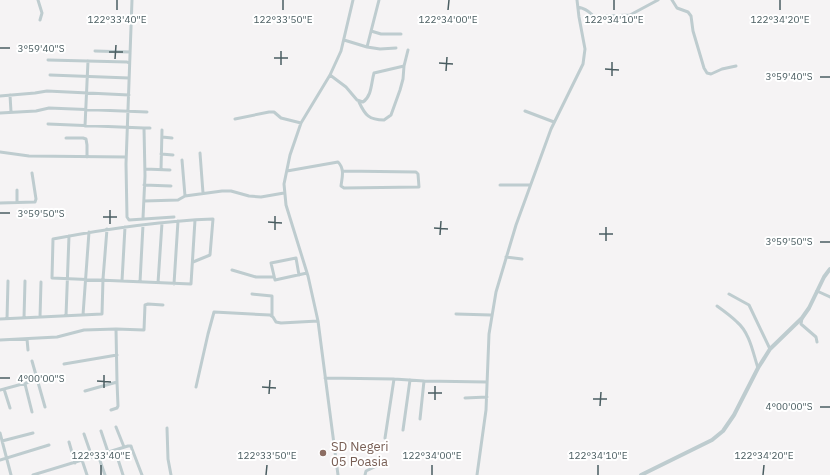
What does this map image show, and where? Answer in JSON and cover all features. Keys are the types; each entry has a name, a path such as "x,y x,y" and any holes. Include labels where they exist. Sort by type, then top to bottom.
{"street":[{"path":"38,0 42,13 40,20"},
{"path":"132,0 126,158 127,217 129,220 174,217"},
{"path":"338,475 318,320 307,273 286,205 284,184 290,155 301,123 337,62 344,40 353,0"},
{"path":"367,47 379,0"},
{"path":"477,475 487,397 491,314 506,257 530,185 554,122 580,69 584,57 585,49 577,0"},
{"path":"578,7 589,11 594,18 598,20 607,16 630,15 658,0"},
{"path":"672,0 677,8 688,12 691,16 693,31 705,72 711,74 722,69 736,66"},
{"path":"371,31 381,34 402,34"},
{"path":"344,40 367,47 380,49 396,48"},
{"path":"330,75 346,87 359,102 364,113 372,119 384,120 391,115 403,79 404,66 408,50"},
{"path":"95,51 130,52"},
{"path":"48,60 126,62 129,64"},
{"path":"85,126 88,61"},
{"path":"359,102 363,102 370,92 374,73 404,66"},
{"path":"50,75 129,78"},
{"path":"0,96 47,91 128,95"},
{"path":"10,95 11,112"},
{"path":"0,113 36,111 44,108 147,112"},
{"path":"525,111 554,122"},
{"path":"235,119 274,112 281,118 301,123"},
{"path":"48,124 150,128"},
{"path":"143,218 144,128"},
{"path":"161,170 162,130"},
{"path":"162,137 172,138"},
{"path":"66,138 86,139 87,157"},
{"path":"0,152 29,156 126,158"},
{"path":"200,153 203,194"},
{"path":"161,154 173,155"},
{"path":"182,160 185,196"},
{"path":"287,171 338,162 341,165 342,171 341,186 344,188 419,187 418,174 416,172 342,171"},
{"path":"144,169 170,170"},
{"path":"0,203 35,202 36,199 32,173"},
{"path":"144,185 171,186"},
{"path":"500,185 530,185"},
{"path":"17,202 18,190"},
{"path":"144,201 178,200 185,196 226,191 261,197 284,193"},
{"path":"193,262 210,255 213,219 195,220 178,221 125,227 53,239 52,278 85,278 191,284 195,220"},
{"path":"174,284 178,221"},
{"path":"158,283 162,223"},
{"path":"140,282 143,225"},
{"path":"122,281 125,227"},
{"path":"0,319 102,314 107,230"},
{"path":"83,315 89,232"},
{"path":"66,316 69,236"},
{"path":"506,257 522,260"},
{"path":"274,277 271,263 296,258 300,274"},
{"path":"642,475 712,440 723,431 734,415 758,368 770,350 802,318 830,269"},
{"path":"232,270 256,277 274,277 274,280 307,273"},
{"path":"7,319 8,281"},
{"path":"24,318 25,281"},
{"path":"40,317 41,282"},
{"path":"817,291 830,297"},
{"path":"252,294 272,296 272,316 276,322 318,320"},
{"path":"730,294 749,305 770,350"},
{"path":"0,340 57,337 84,330 144,330 145,305 163,305"},
{"path":"717,306 738,322 743,328 758,368"},
{"path":"196,387 214,312 272,316"},
{"path":"456,314 491,314"},
{"path":"802,318 802,324 816,337 817,342"},
{"path":"111,410 118,408 116,329"},
{"path":"27,339 28,350"},
{"path":"64,364 117,355"},
{"path":"32,361 45,407"},
{"path":"325,378 424,381 458,380 487,382"},
{"path":"384,438 394,379"},
{"path":"0,390 37,380"},
{"path":"403,430 410,380"},
{"path":"420,419 424,381"},
{"path":"85,392 117,382"},
{"path":"24,384 32,412"},
{"path":"4,389 10,408"},
{"path":"465,398 487,397"},
{"path":"116,427 124,447"},
{"path":"167,428 168,459 171,475"},
{"path":"101,431 108,452"},
{"path":"0,433 11,475"},
{"path":"2,444 33,433"},
{"path":"84,434 92,457"},
{"path":"69,442 74,462"},
{"path":"0,460 49,445"},
{"path":"33,475 131,446 142,475"},
{"path":"115,450 123,475"},
{"path":"98,455 105,475"},
{"path":"82,460 87,475"},
{"path":"365,475 366,471 383,463"}],"place":[{"name":"SD Negeri 05 Poasia","path":"323,453"}]}
